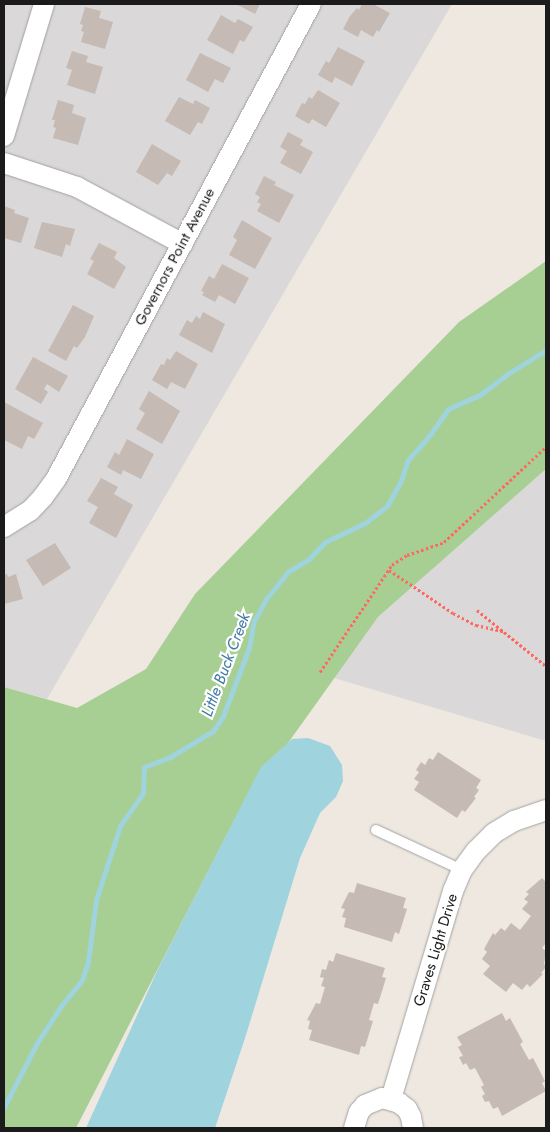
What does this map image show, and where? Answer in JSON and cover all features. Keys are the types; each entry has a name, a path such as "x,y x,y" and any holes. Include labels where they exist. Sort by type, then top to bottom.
{"street":[{"path":"4,136 44,4"},
{"name":"Governors Point Avenue","path":"4,527 19,519 34,507 56,479 311,4"},
{"path":"4,163 78,187 183,244"},
{"name":"Graves Light Drive","path":"391,1099 453,891 462,870 476,851 494,833 514,821 546,810"},
{"path":"354,1128 359,1112 365,1105 382,1098 391,1099 407,1109 413,1128"}],"lane":[{"path":"376,830 462,870"}],"path":[{"path":"320,672 389,570 407,556 444,542 546,447"},
{"path":"389,570 453,613 476,625 504,632"},
{"path":"477,610 546,666"}],"shaded area":[{"path":"4,4 452,4 47,699 4,687"},
{"path":"546,469 546,741 334,678 378,617"}],"green space":[{"path":"546,261 546,469 378,617 238,813 76,1128 4,1128 4,687 77,708 146,669 195,594 459,322"}],"water":[{"path":"308,738 330,746 342,765 343,781 336,797 320,813 300,858 246,1035 215,1128 86,1128 158,969 261,767 292,739"}],"building":[{"path":"236,4 260,4 255,14"},
{"path":"362,4 373,4 390,13 379,32 377,30 373,37 361,30 358,37 343,29 350,16 357,8 359,10"},
{"path":"85,7 101,11 99,18 113,22 105,49 81,42 84,32 81,31 83,25 80,24"},
{"path":"221,15 235,23 238,19 253,27 244,42 240,40 233,54 207,40"},
{"path":"338,47 365,61 352,86 335,77 332,83 318,75 326,61 329,63"},
{"path":"72,51 88,56 86,62 103,67 95,94 67,85 72,70 66,68"},
{"path":"200,53 231,68 223,83 215,79 208,92 186,80"},
{"path":"318,90 340,103 326,127 312,119 309,124 295,116 302,103 305,104 309,97 312,99"},
{"path":"179,97 193,104 195,100 210,108 202,124 198,122 190,135 165,121"},
{"path":"58,100 74,105 72,113 86,118 78,145 53,138 56,128 53,127 55,120 52,120"},
{"path":"288,132 303,140 300,145 313,152 301,174 280,163 287,151 280,147"},
{"path":"152,144 181,161 172,176 167,173 158,185 136,172"},
{"path":"264,176 276,182 274,185 294,195 279,223 257,211 261,204 257,202 260,197 255,194"},
{"path":"4,206 15,210 14,213 29,218 21,243 4,238"},
{"path":"242,220 272,238 255,269 229,255 237,240 233,237"},
{"path":"42,222 75,229 70,246 66,244 62,257 34,248"},
{"path":"99,243 117,252 114,258 126,267 114,289 87,274 94,261 90,259"},
{"path":"222,264 249,278 235,304 219,295 215,302 202,295 204,292 201,291 209,276 214,279"},
{"path":"73,305 94,316 85,337 77,348 74,346 66,361 48,351"},
{"path":"203,312 225,324 212,353 179,335 187,320 192,323 196,316 200,319"},
{"path":"176,351 198,364 185,389 171,382 167,389 152,380 161,364 164,365 167,358 170,360"},
{"path":"33,357 68,376 59,392 47,384 44,389 48,392 41,404 15,389"},
{"path":"149,391 180,411 162,444 136,429 145,413 139,409"},
{"path":"4,402 43,423 34,439 28,436 22,449 4,440"},
{"path":"127,439 154,454 141,479 123,470 121,475 107,467 115,452 119,455"},
{"path":"101,478 118,487 114,494 133,505 116,538 89,523 98,507 87,501"},
{"path":"55,543 71,568 43,586 26,560"},
{"path":"7,574 8,577 16,574 23,599 4,604 4,575"},
{"path":"438,752 481,780 476,788 479,790 474,797 476,798 465,812 462,810 457,818 414,790 419,782 414,779 419,772 416,770 421,762 425,765 429,758 433,760"},
{"path":"542,878 546,882 546,943 542,948 546,951 544,964 546,967 541,973 543,974 530,987 527,984 522,990 513,983 506,992 483,974 490,966 482,959 487,952 484,949 493,933 495,935 501,928 505,931 511,923 520,930 531,916 522,909 528,902 524,899 529,894 526,892"},
{"path":"357,883 406,898 403,908 407,909 399,934 395,932 392,942 344,927 346,918 342,917 345,909 341,908 349,892 354,893"},
{"path":"336,953 385,968 382,977 386,978 378,1004 374,1003 369,1020 373,1021 365,1047 361,1046 359,1055 309,1040 312,1030 308,1029 310,1021 307,1020 316,1003 320,1004 325,987 321,986 324,978 320,977 322,969 326,970 329,960 333,962"},
{"path":"502,1013 506,1021 510,1018 523,1042 520,1044 529,1060 533,1058 545,1081 542,1083 546,1091 502,1116 498,1107 493,1109 489,1101 485,1102 482,1096 485,1094 481,1087 484,1085 475,1068 470,1070 466,1063 463,1065 459,1057 463,1056 458,1047 462,1045 457,1037"}],"waterway":[{"name":"Little Buck Creek","path":"4,1107 37,1043 61,1006 82,980 88,962 96,900 120,826 143,793 144,767 170,757 213,731 223,716 249,648 254,621 266,599 289,571 309,559 325,542 365,523 387,506 400,483 408,460 432,432 448,409 481,394 509,373 546,350"}]}
